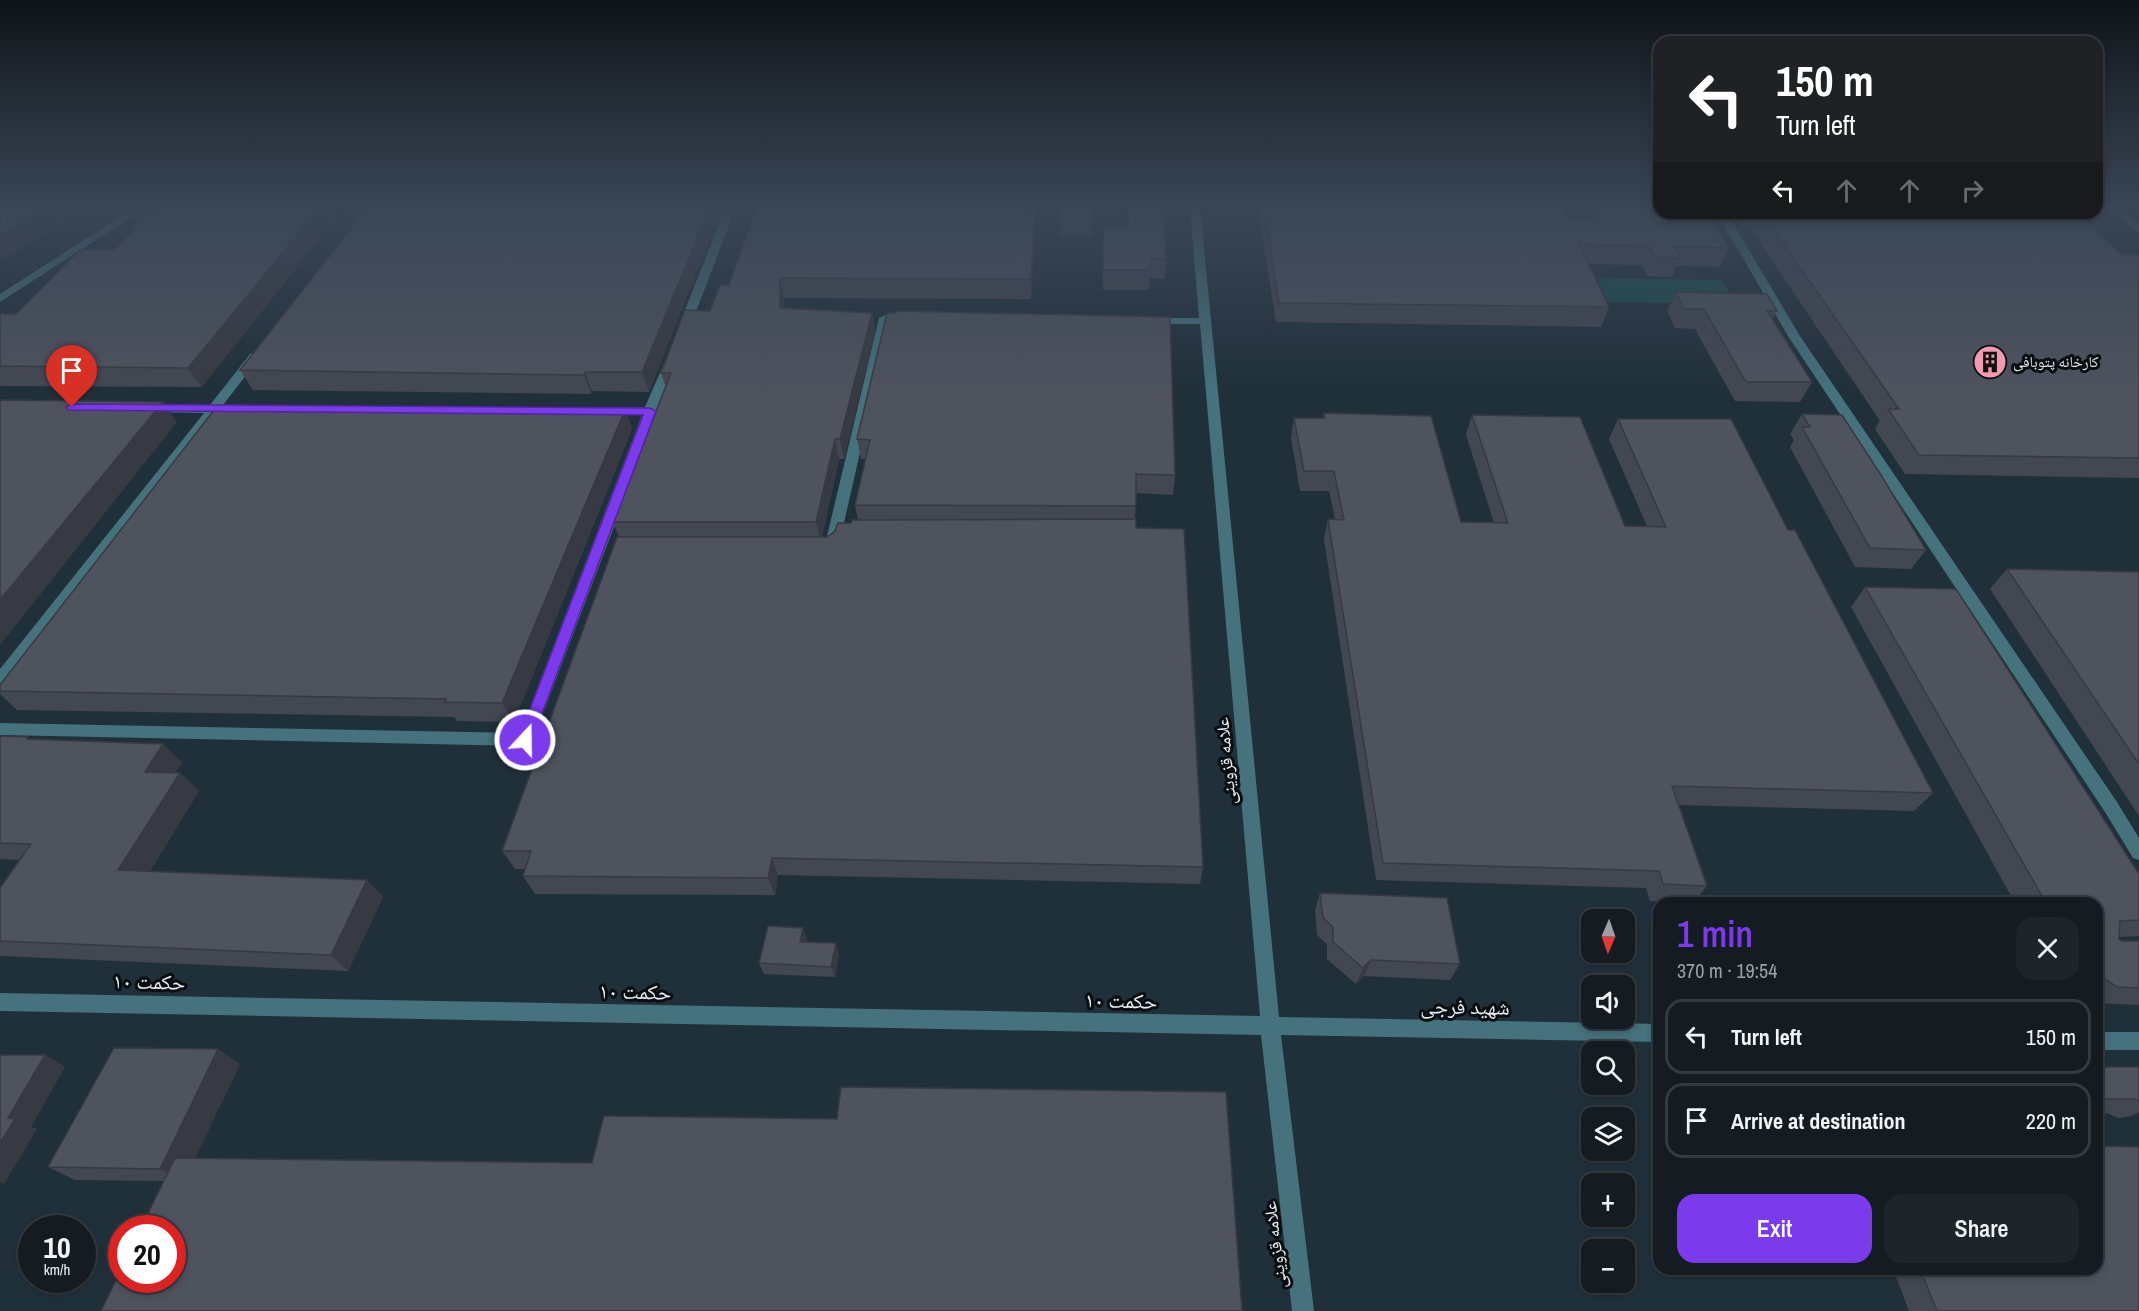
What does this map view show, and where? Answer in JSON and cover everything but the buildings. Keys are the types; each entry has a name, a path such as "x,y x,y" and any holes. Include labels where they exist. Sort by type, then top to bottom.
{"street":[{"path":"0,299 48,268"},
{"path":"0,729 525,740 604,549 650,411 707,268"},
{"name":"علامه قزوینی","path":"1201,268 1270,1026 1303,1311"},
{"path":"1754,268 1794,336 2111,807 2139,853"},
{"path":"819,549 831,549 840,532 885,318 920,318"},
{"path":"1140,321 1206,321"},
{"path":"0,680 264,345"},
{"path":"131,408 250,409"},
{"path":"592,411 650,411"},
{"name":"حکمت ۱۰","path":"0,1002 1270,1026"},
{"name":"شهید فرجی","path":"1270,1026 1653,1033"},
{"path":"2103,1041 2139,1041"}],"shaded area":[{"path":"0,268 2139,268 2139,1311 0,1311"},
{"path":"1597,278 1722,280 1737,304 1608,302"}],"place":[{"name":"کارخانه پتوبافی","path":"1990,362"}],"route":[{"path":"72,407 650,411 525,740"}]}
